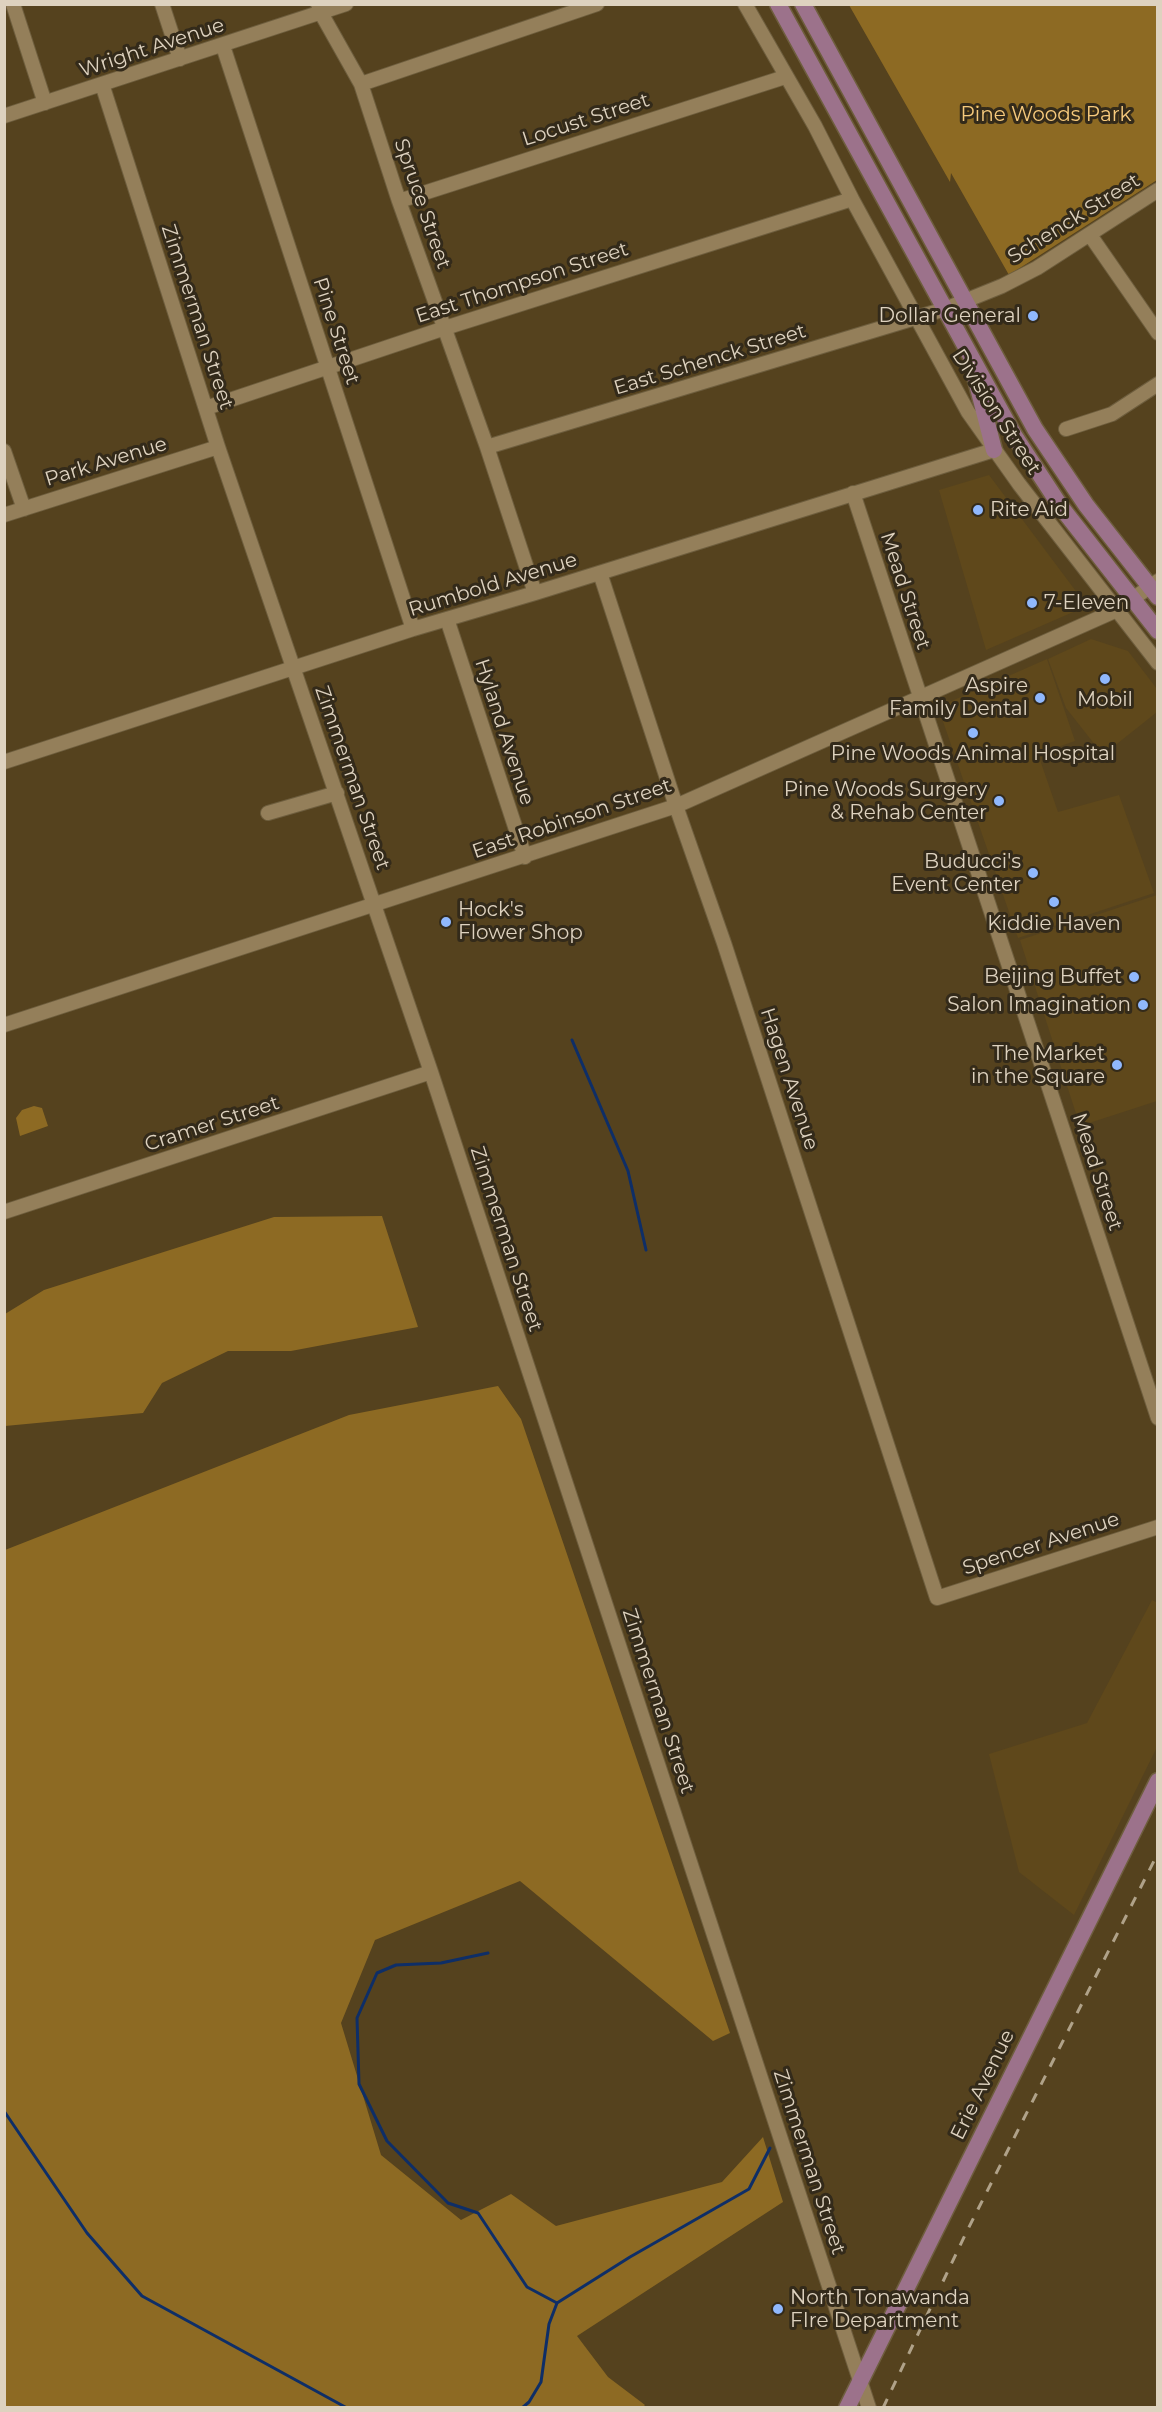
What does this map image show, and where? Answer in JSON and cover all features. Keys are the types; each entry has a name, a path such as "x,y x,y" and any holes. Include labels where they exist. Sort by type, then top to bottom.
{"main road":[{"path":"778,4 970,359 1014,435 1061,507 1158,631"},
{"path":"803,4 1035,429 1060,469 1155,588"},
{"path":"970,359 994,450"},
{"name":"Erie Avenue","path":"847,2408 1158,1781"}],"street":[{"path":"13,4 45,103"},
{"path":"162,4 180,59"},
{"name":"Wright Avenue","path":"4,116 223,46 319,9 346,4"},
{"path":"361,84 597,4"},
{"name":"Division Street","path":"746,4 785,77 815,126 852,199 968,412 994,450 1158,663"},
{"name":"Spruce Street","path":"319,9 361,84 399,201 487,447 535,593"},
{"name":"Pine Street","path":"223,46 412,629"},
{"name":"Locust Street","path":"399,201 785,77"},
{"name":"Zimmerman Street","path":"102,84 218,447 431,1072 869,2408"},
{"name":"Schenck Street","path":"945,309 1037,268 1158,190"},
{"name":"East Thompson Street","path":"206,408 327,366 852,199"},
{"path":"1090,235 1158,333"},
{"name":"East Schenck Street","path":"487,447 945,309"},
{"path":"1066,429 1112,414 1158,384"},
{"name":"Park Avenue","path":"4,515 218,447"},
{"name":"Rumbold Avenue","path":"4,762 412,629 994,450"},
{"path":"4,451 24,508"},
{"name":"Mead Street","path":"853,493 1158,1418"},
{"name":"Hagen Avenue","path":"600,573 676,806 724,943 937,1598"},
{"name":"East Robinson Street","path":"4,1025 676,806 1117,610 1132,599 1155,588"},
{"name":"Hyland Avenue","path":"447,619 525,857"},
{"path":"268,813 337,793"},
{"name":"Cramer Street","path":"4,1212 431,1072"},
{"name":"Spencer Avenue","path":"937,1598 1158,1527"}],"shaded area":[{"path":"989,475 1087,606 986,650 939,490"},
{"path":"1091,639 1128,651 1157,689 1157,712 1103,755 1066,708 1048,659"},
{"path":"1047,659 1075,741 1038,754 1058,812 1119,795 1154,893 1018,938 938,707"},
{"path":"1157,895 1157,1101 1080,1126 1020,940"},
{"path":"1152,1600 1158,1603 1157,1747 1074,1915 1019,1872 989,1754 1087,1723"}],"green space":[{"name":"Pine Woods Park","path":"849,5 1157,5 1157,180 1009,275 951,173 950,182"},
{"path":"34,1106 42,1108 48,1126 20,1136 16,1118 22,1110"},
{"path":"382,1216 418,1327 291,1351 228,1351 162,1383 143,1413 5,1426 5,1314 44,1290 274,1217"},
{"path":"498,1386 521,1419 730,2033 713,2041 520,1881 375,1940 341,2023 381,2155 461,2220 511,2194 556,2226 722,2182 763,2137 783,2202 577,2336 608,2377 645,2405 643,2407 5,2407 5,1550 349,1415"}],"waterway":[{"path":"572,1040 628,1171 646,1250"},
{"path":"488,1953 441,1963 396,1965 377,1973 357,2018 359,2084 387,2141 448,2203 478,2213 527,2287 557,2303"},
{"path":"4,2111 87,2233 142,2296 347,2408"},
{"path":"522,2408 529,2402 541,2382 549,2324 557,2303 630,2257 749,2189 770,2148"}],"railway":[{"path":"883,2408 966,2233 1158,1853"}],"place":[{"name":"Dollar General","path":"1033,316"},
{"name":"Rite Aid","path":"978,510"},
{"name":"7-Eleven","path":"1032,603"},
{"name":"Mobil","path":"1105,679"},
{"name":"Aspire Family Dental","path":"1040,698"},
{"name":"Pine Woods Animal Hospital","path":"973,733"},
{"name":"Pine Woods Surgery & Rehab Center","path":"999,801"},
{"name":"Buducci's Event Center","path":"1033,873"},
{"name":"Kiddie Haven","path":"1054,902"},
{"name":"Hock's Flower Shop","path":"446,922"},
{"name":"Beijing Buffet","path":"1134,977"},
{"name":"Salon Imagination","path":"1143,1005"},
{"name":"The Market in the Square","path":"1117,1065"},
{"name":"North Tonawanda FIre Department","path":"778,2309"}]}
